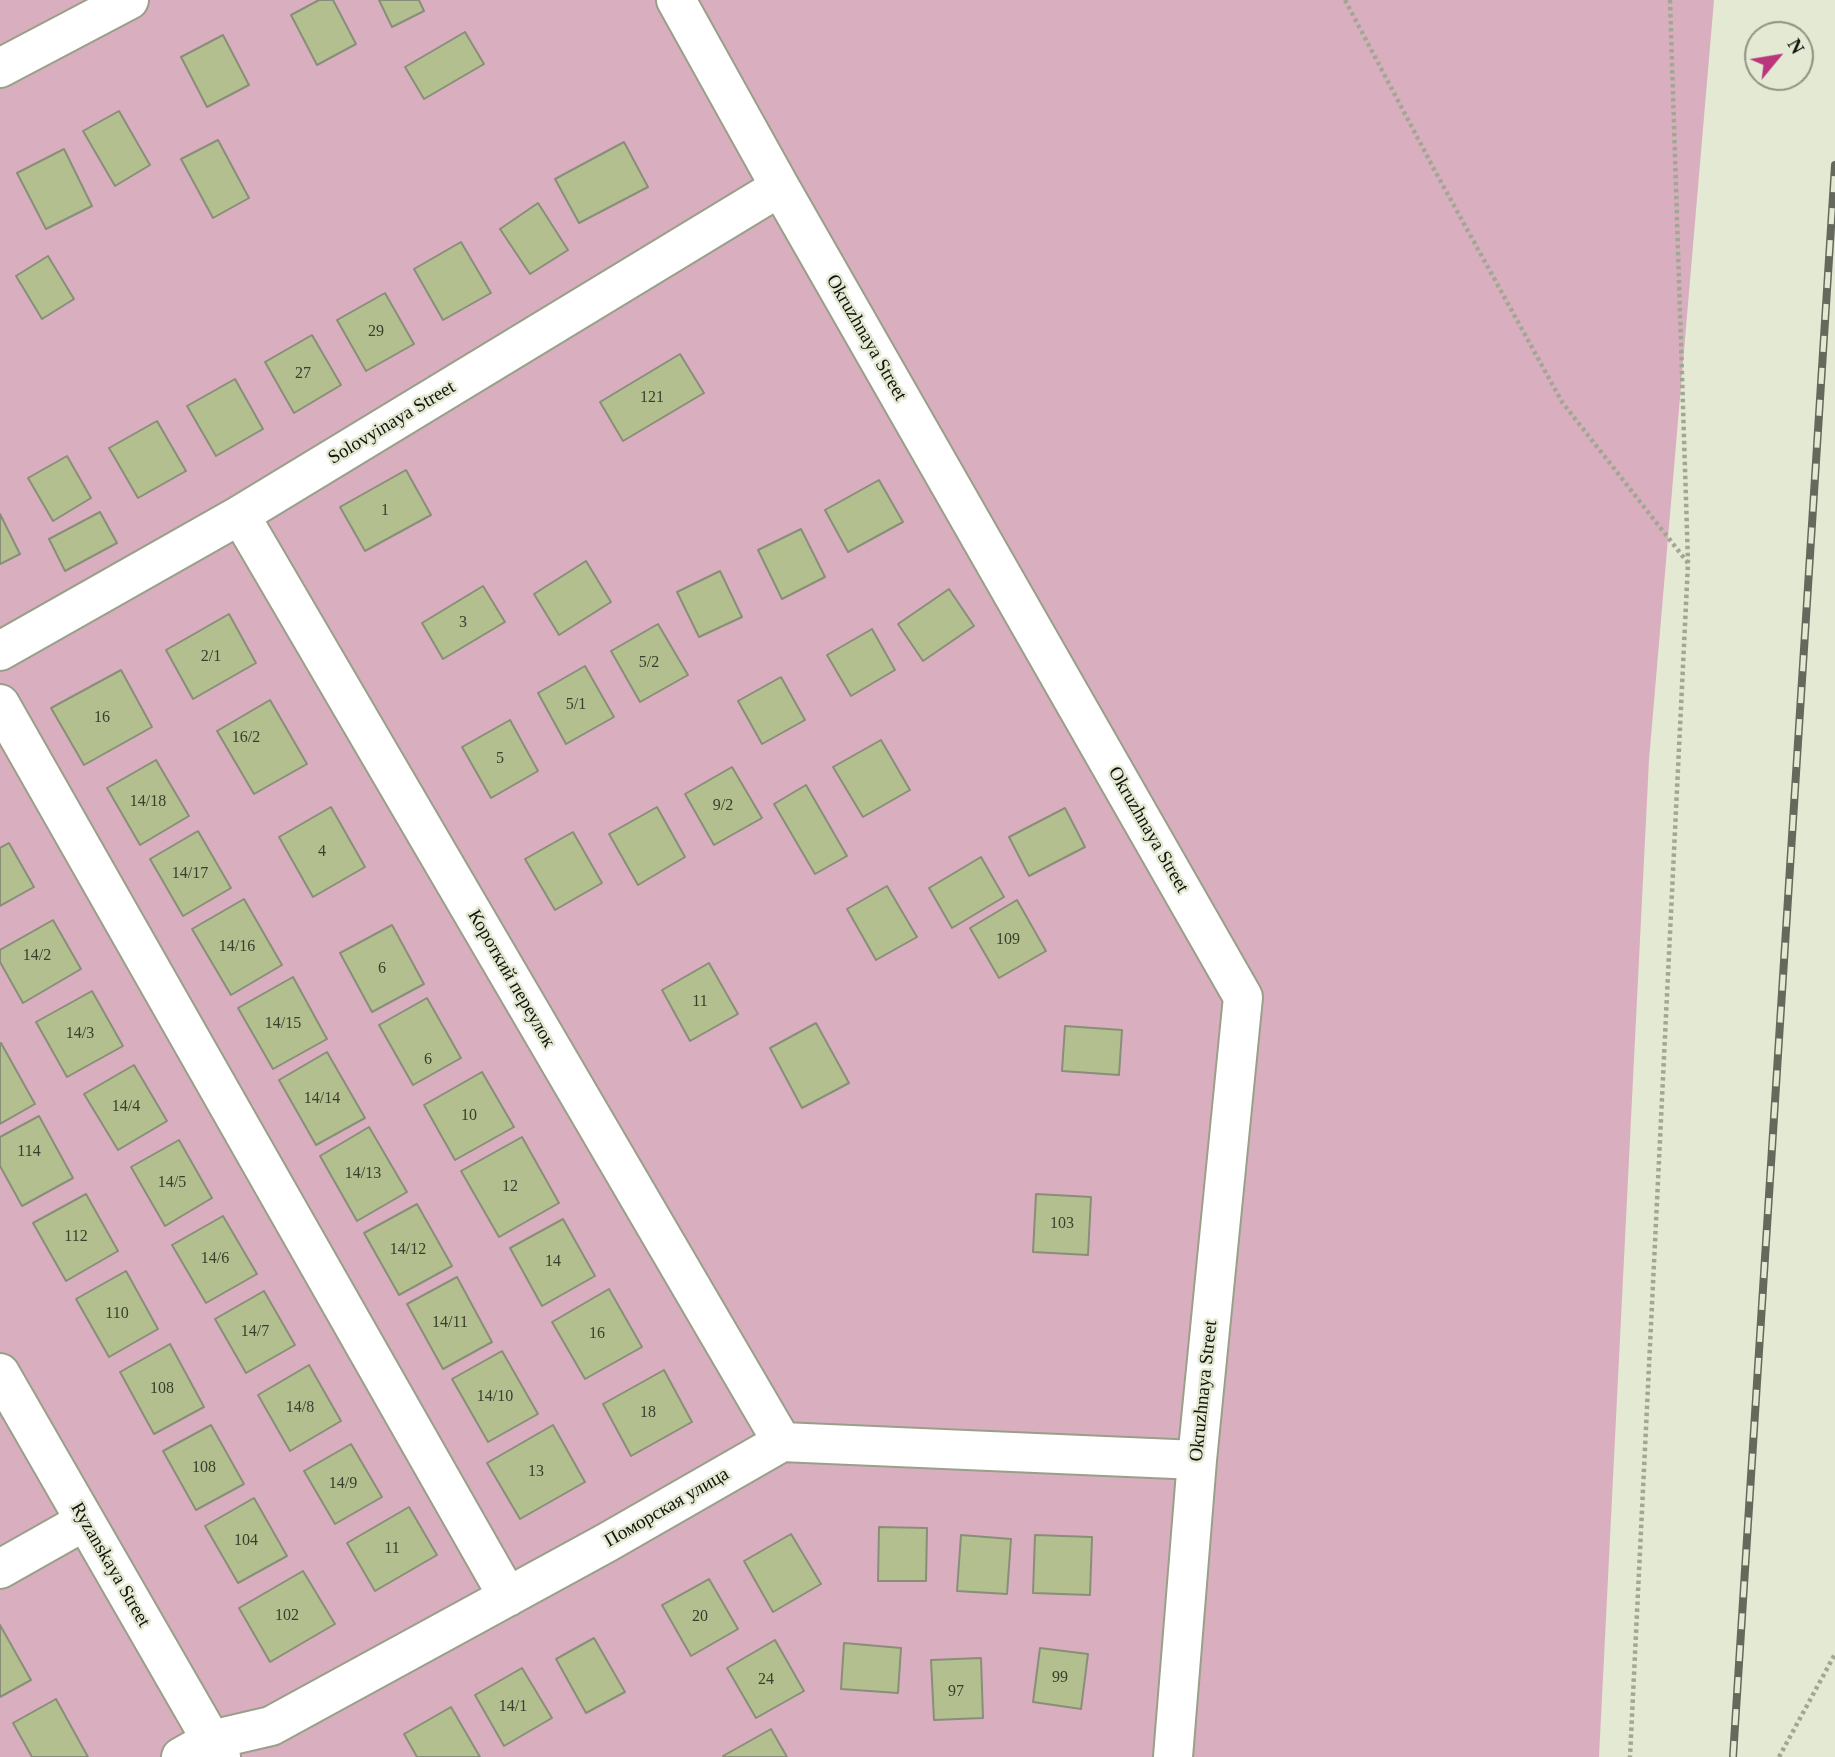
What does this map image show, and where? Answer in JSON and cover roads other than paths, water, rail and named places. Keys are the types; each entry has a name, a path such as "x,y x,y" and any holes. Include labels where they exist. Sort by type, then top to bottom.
{"street":[{"path":"0,68 129,0"},
{"name":"Okruzhnaya Street","path":"676,0 1243,997 1198,1460 1173,1757"},
{"name":"Solovyinaya Street","path":"0,651 240,515 780,187"},
{"name":"Короткий переулок","path":"240,515 782,1442"},
{"path":"0,704 508,1597"},
{"name":"Ryzanskaya Street","path":"0,1373 85,1521 204,1751"},
{"path":"782,1442 1198,1460"},
{"name":"Поморская улица","path":"204,1751 271,1726 508,1597 782,1442"},
{"path":"0,1569 85,1521"}],"railway":[{"path":"1733,1757 1835,165"}]}
